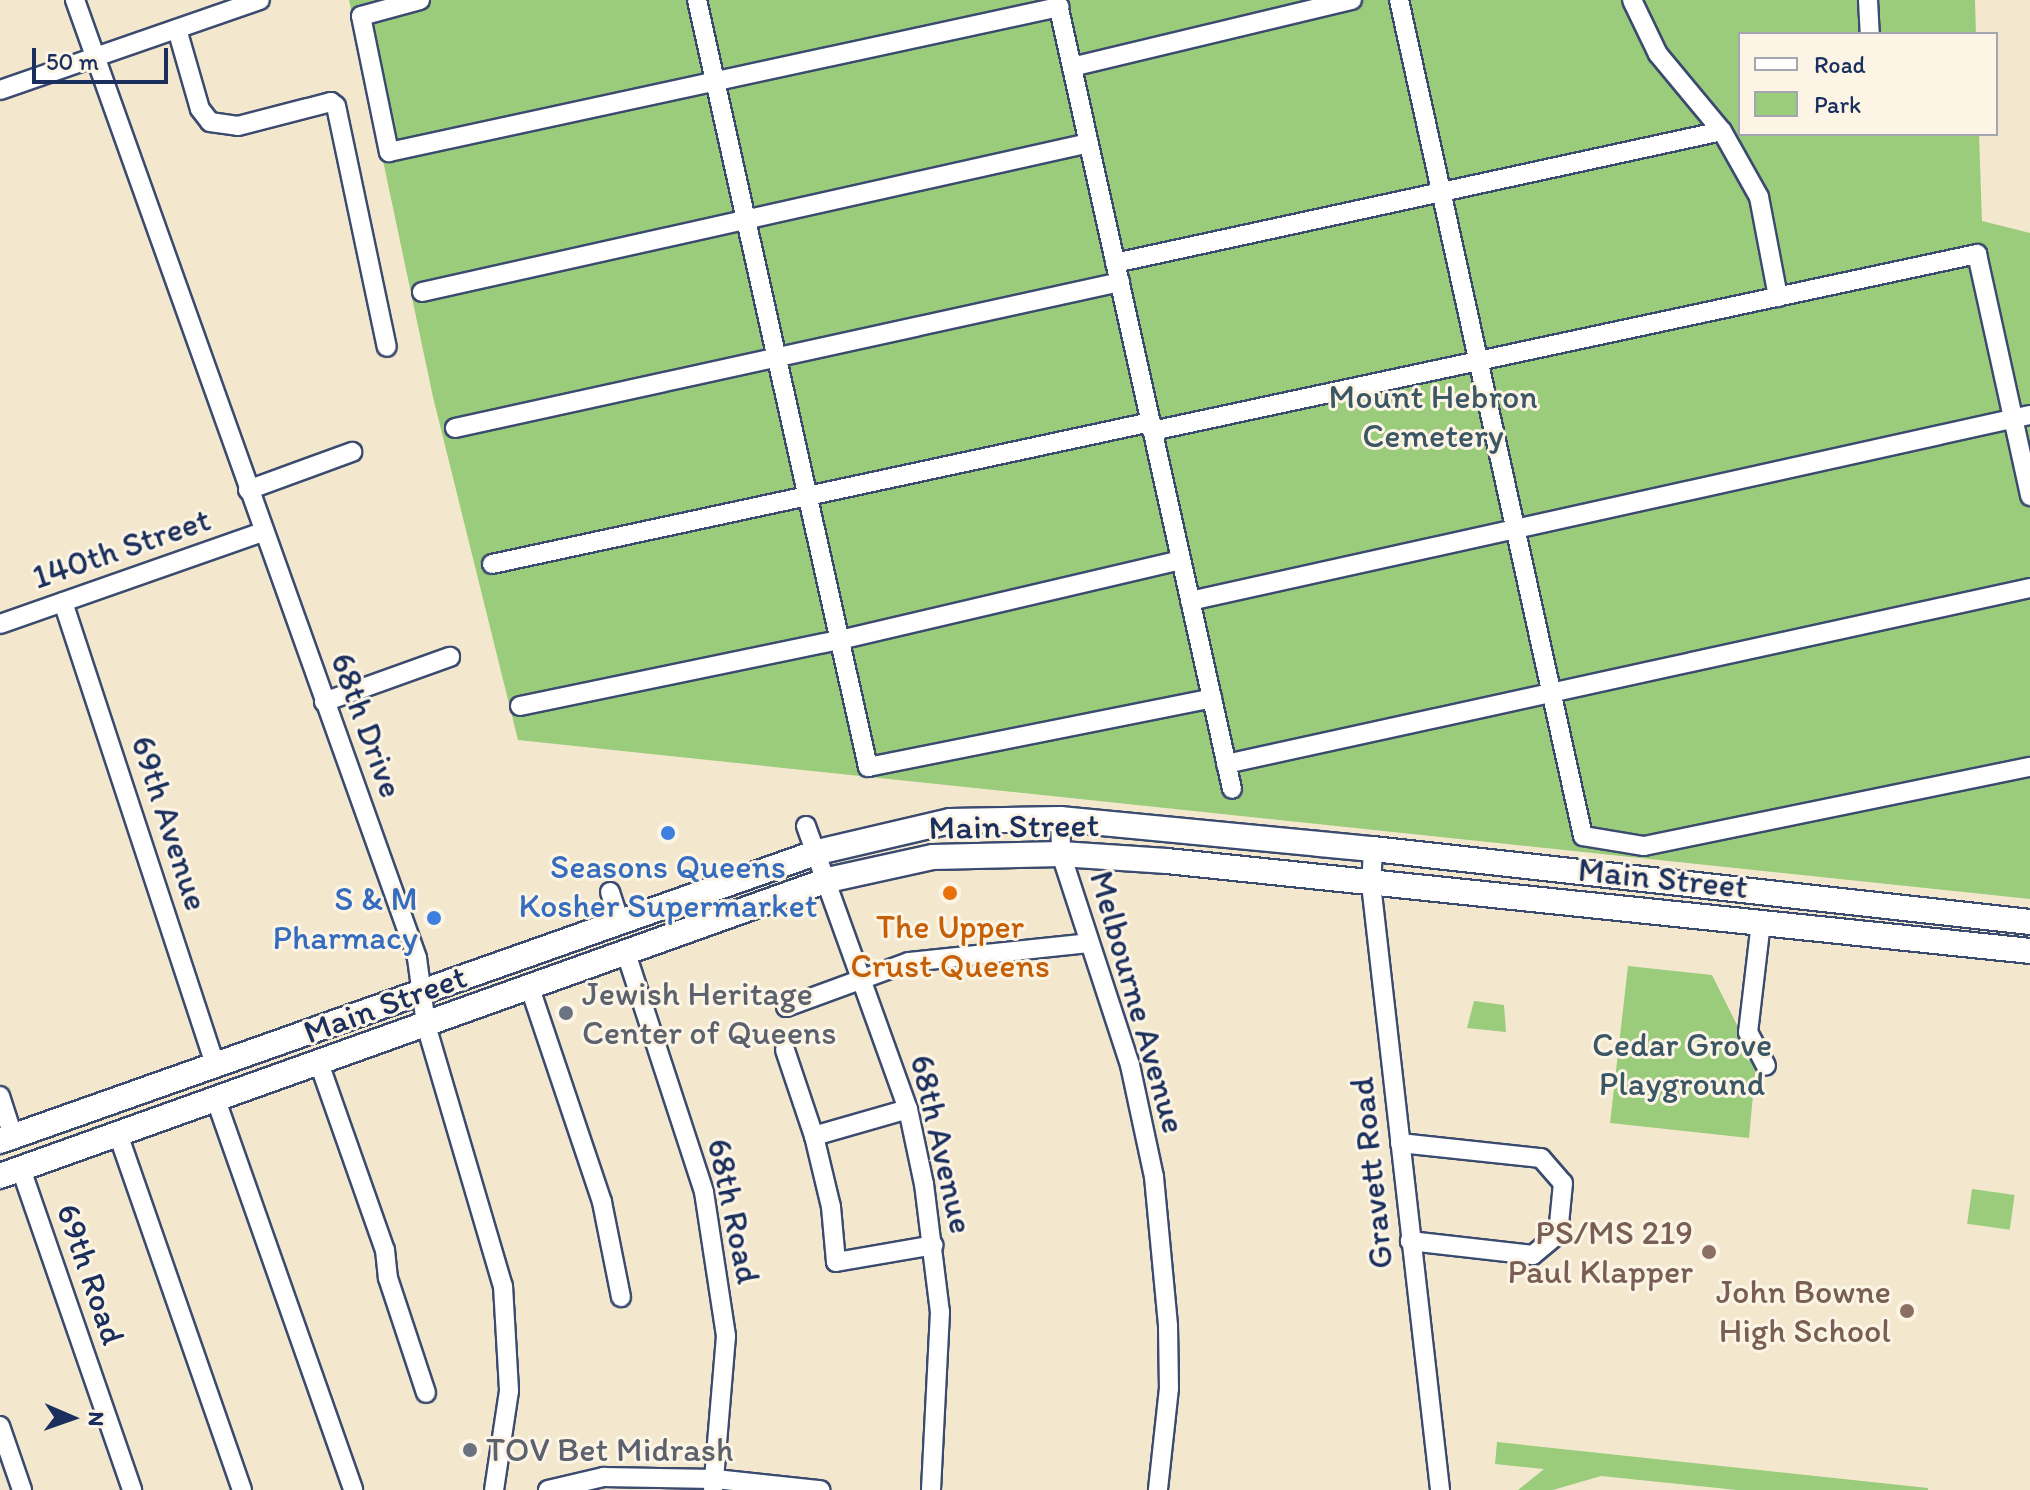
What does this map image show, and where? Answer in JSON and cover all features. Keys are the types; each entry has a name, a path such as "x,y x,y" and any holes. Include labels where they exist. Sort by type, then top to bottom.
{"main road":[{"name":"Main Street","path":"7,1138 818,852 950,821 1060,819 1373,849 2030,922"},
{"name":"Main Street","path":"11,1173 828,880 933,857 1061,854 2030,951"}],"street":[{"name":"68th Drive","path":"75,0 417,958 426,1025 503,1286 509,1391 494,1490"},
{"path":"0,90 260,0"},
{"path":"420,0 361,16 389,152 1058,4 1232,789"},
{"path":"697,0 868,767 1212,698"},
{"path":"1072,67 1352,0"},
{"path":"1399,0 1583,836 1644,846 2030,767"},
{"path":"1632,0 1658,54 1722,131 1759,197 1778,297"},
{"path":"1868,0 1870,32"},
{"path":"177,29 200,109 210,122 238,126 331,102 336,106 387,347"},
{"path":"1115,263 1722,131"},
{"path":"422,292 1089,143"},
{"path":"492,564 1479,361 1977,254 2022,417 2030,496"},
{"path":"455,428 1120,282"},
{"path":"1190,601 2022,417"},
{"name":"140th Street","path":"248,490 352,452"},
{"name":"140th Street","path":"0,624 263,532"},
{"path":"520,706 840,640 1181,560"},
{"path":"1226,764 1552,696 2030,588"},
{"name":"69th Avenue","path":"63,602 215,1064"},
{"path":"324,702 450,657"},
{"name":"Melbourne Avenue","path":"1060,819 1061,854 1130,1065 1154,1177 1168,1326 1169,1388 1158,1490"},
{"name":"68th Avenue","path":"806,826 818,852 908,1109 934,1245 940,1312 931,1490"},
{"name":"Gravett Road","path":"1373,849 1371,884 1440,1490"},
{"path":"610,892 620,922"},
{"path":"1761,922 1748,1032 1766,1066"},
{"path":"786,1007 848,986 861,975 909,962 1089,943"},
{"name":"68th Road","path":"626,953 704,1192 726,1336 714,1485"},
{"path":"530,988 602,1202 621,1297"},
{"path":"785,1050 814,1136 831,1207 836,1262 934,1245"},
{"path":"319,1063 385,1250 388,1278 426,1393"},
{"path":"0,1096 7,1138"},
{"path":"216,1100 353,1490"},
{"path":"814,1136 908,1109"},
{"path":"118,1134 242,1490"},
{"path":"1400,1143 1541,1158 1563,1183 1558,1234 1533,1255 1410,1241"},
{"name":"69th Road","path":"11,1173 132,1490"},
{"path":"0,1426 22,1490"},
{"path":"548,1490 603,1477 820,1490"}],"green space":[{"name":"Mount Hebron Cemetery","path":"349,0 1975,0 1976,32 1738,32 1738,136 1979,136 1982,221 2030,233 2030,899 518,740 433,397"},
{"name":"Cedar Grove Playground","path":"1628,966 1712,975 1756,1063 1749,1138 1610,1123"},
{"path":"1474,1001 1504,1005 1506,1032 1467,1028"},
{"path":"1972,1189 2015,1195 2010,1230 1967,1224"},
{"path":"1497,1442 1928,1490 1737,1490 1601,1476 1553,1490 1518,1490 1544,1469 1495,1464"}],"place":[{"name":"Seasons Queens Kosher Supermarket","path":"668,833"},
{"name":"The Upper Crust Queens","path":"950,893"},
{"name":"S & M Pharmacy","path":"434,918"},
{"name":"Jewish Heritage Center of Queens","path":"566,1013"},
{"name":"PS/MS 219 Paul Klapper","path":"1709,1252"},
{"name":"John Bowne High School","path":"1907,1311"},
{"name":"TOV Bet Midrash","path":"470,1450"}]}
